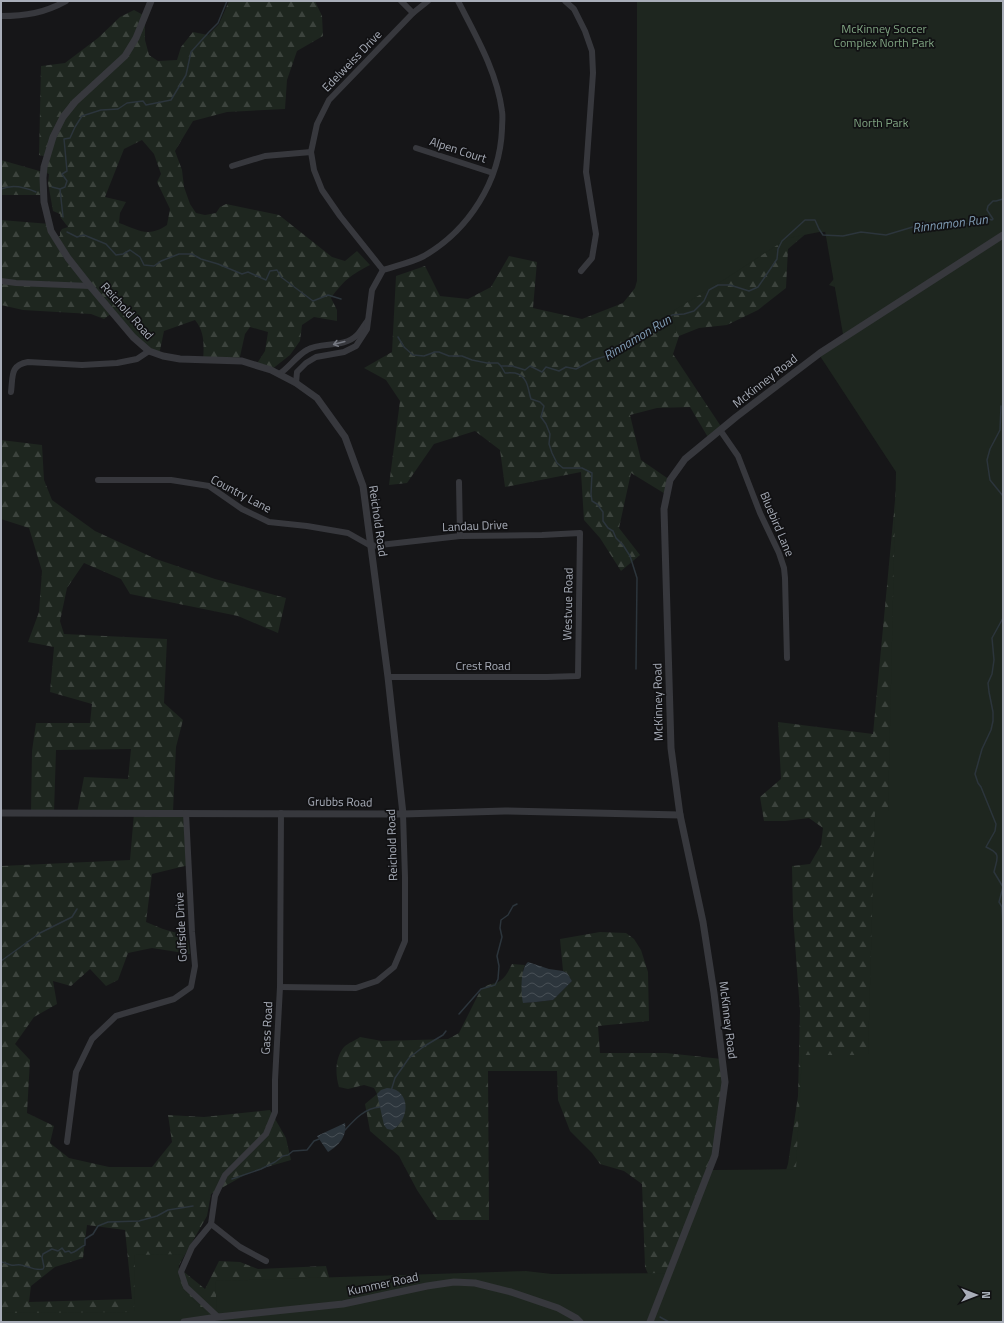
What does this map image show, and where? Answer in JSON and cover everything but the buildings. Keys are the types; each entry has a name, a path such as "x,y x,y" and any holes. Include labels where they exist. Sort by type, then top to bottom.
{"street":[{"path":"1,16 30,15 57,6 66,1"},
{"name":"Reichold Road","path":"151,1 136,38 125,56 74,102 63,117 53,137 44,167 43,178 44,202 51,231 68,258 90,286 134,337 149,351 180,360 242,361 278,374 296,383 317,398 346,437 363,486 371,546 388,677 403,814 405,941 394,967 377,981 356,988 280,987"},
{"path":"401,1 413,13"},
{"name":"Edelweiss Drive","path":"383,270 340,216 322,190 314,170 311,152 317,124 329,100 413,13 428,1"},
{"path":"296,383 297,372 310,360 316,357 344,352 356,346 367,329 372,290 383,270 423,257 455,234 477,207 494,173 501,143 503,112 494,77 458,1"},
{"path":"565,1 574,9 585,31 592,51 593,73 586,172 596,234 592,258 581,271"},
{"name":"Alpen Court","path":"416,148 494,173"},
{"path":"232,166 265,156 311,152"},
{"name":"McKinney Road","path":"650,1322 715,1155 725,1082 714,993 703,922 680,815 671,748 664,509 670,480 685,459 820,353 1003,235"},
{"path":"1,281 90,286"},
{"path":"278,374 308,348 334,345 348,341 357,335 368,320"},
{"path":"11,392 14,368 20,363 28,362 82,365 117,363 136,360 149,351"},
{"name":"Bluebird Lane","path":"720,430 738,456 760,513 779,553 782,563 785,578 787,658"},
{"name":"Country Lane","path":"98,480 171,480 209,486 242,509 270,522 307,526 348,533 371,546"},
{"path":"458,482 460,536"},
{"name":"Landau Drive","path":"371,546 460,536 580,533"},
{"name":"Westvue Road","path":"578,676 580,533"},
{"name":"Crest Road","path":"388,677 578,676"},
{"name":"Grubbs Road","path":"1,813 186,812 403,814 505,811 680,815"},
{"name":"Golfside Drive","path":"67,1142 76,1072 92,1039 116,1016 174,1000 191,986 195,966 186,812"},
{"name":"Gass Road","path":"218,1317 186,1287 181,1272 192,1247 210,1224 215,1196 225,1175 266,1134 275,1112 275,1080 280,987 282,813"},
{"path":"210,1224 240,1247 266,1261"},
{"name":"Kummer Road","path":"184,1322 343,1304 427,1286 454,1282 475,1283 511,1292 558,1308 576,1318 580,1322"}],"green space":[{"path":"229,1 315,1 322,16 323,36 297,51 287,80 285,109 227,112 193,121 175,151 182,170 184,187 190,204 196,213 205,215 216,213 220,207 226,204 279,215 332,257 345,261 357,251 370,265 348,278 331,298 337,310 337,321 314,317 302,325 300,341 290,355 271,370 256,365 265,351 268,332 250,327 245,334 239,361 203,360 204,344 201,329 195,320 164,331 159,355 149,351 112,313 104,319 91,314 23,310 1,305 1,220 50,224 56,238 60,236 62,229 68,227 61,218 60,214 53,211 48,183 49,174 44,172 44,195 1,195 1,160 43,172 47,157 39,155 41,66 65,63 98,38 120,17 134,10 145,16 145,40 149,55 158,61 177,60 181,47 193,32 208,35 219,24","holes":["142,140 154,154 161,174 157,182 170,209 167,225 154,231 143,232 119,223 120,213 126,202 105,197 124,149"]},
{"name":"North Park","path":"637,1 1003,1 1003,1322 1,1322 1,1313 134,1312 135,1255 184,1254 178,1271 179,1279 187,1293 206,1312 217,1310 215,1281 526,1271 552,1274 671,1273 711,1170 796,1169 802,1055 868,1055 875,812 888,812 896,472 820,356 844,340 825,231 788,238 673,311 676,333 637,333"},
{"path":"846,1 850,292 829,285 842,269 840,232 808,232 788,249 786,288 758,310 727,325 699,328 679,336 673,354 722,428 709,439 690,407 657,408 630,415 641,460 670,480 667,495 631,473 619,528 640,555 621,571 600,538 584,520 581,472 505,487 500,450 475,431 434,444 407,483 389,485 400,401 386,380 364,368 392,352 396,276 425,266 440,296 468,299 491,287 509,256 537,262 533,308 582,319 623,303 635,288 642,263"},
{"path":"1003,375 1003,1322 780,1189 788,1164 798,1096 800,1011 793,916 792,866 810,864 821,845 823,828 809,818 785,821 764,821 760,797 781,779 778,722 873,734 899,458"},
{"path":"1,440 42,445 44,480 52,500 95,531 156,559 215,579 286,598 278,633 238,616 130,594 121,579 84,563 67,588 60,621 64,634 167,639 164,703 183,720 176,747 173,812 186,813 189,865 152,874 146,922 187,936 190,954 152,948 128,953 118,980 106,986 90,969 71,986 53,981 57,1004 34,1017 15,1044 30,1060 27,1113 54,1126 50,1143 69,1158 109,1167 152,1167 172,1142 168,1115 204,1117 270,1110 286,1138 291,1160 250,1172 211,1194 207,1216 178,1267 205,1289 219,1261 240,1262 258,1269 326,1266 331,1285 184,1322 1,1322 1,866 130,860 134,813 77,813 84,777 128,779 131,749 56,750 54,813 31,813 32,751 36,723 90,723 92,704 50,692 54,647 28,642 39,612 42,571 29,528 1,519","holes":["87,1225 125,1230 132,1299 29,1302 31,1286 55,1267 83,1258"]},
{"path":"600,932 626,933 634,939 641,950 648,972 649,1021 598,1026 600,1053 666,1053 722,1059 725,1082 715,1155 692,1213 871,1289 649,1276 645,1267 642,1184 624,1171 600,1164 592,1153 570,1131 558,1100 557,1071 488,1071 489,1220 437,1220 417,1190 399,1156 370,1131 365,1104 377,1094 374,1088 364,1085 348,1089 339,1087 337,1077 337,1061 341,1051 344,1047 360,1037 382,1041 448,1039 459,1033 480,991 486,986 502,979 512,964 525,965 523,970 523,1003 553,1000 572,981 567,973 563,971 560,939"}],"water":[{"path":"528,962 549,969 563,971 567,973 572,981 553,1000 523,1003 522,975 525,965"},
{"path":"391,1088 401,1094 405,1105 404,1117 397,1127 392,1130 387,1129 384,1125 377,1094 381,1090"},
{"path":"345,1123 345,1132 341,1140 328,1152 317,1136"}],"waterway":[{"path":"52,187 60,189 65,187 67,181 62,174 67,171 64,139 70,138 82,116 101,110 118,109 127,103 143,101 146,105 171,100 186,75 191,52 218,23 227,1"},
{"path":"1,189 5,187 18,187 36,192"},
{"path":"60,189 63,217"},
{"name":"Rinnamon Run","path":"398,337 404,347 413,355 424,356 439,352 449,356 462,356 472,360 487,363 498,363 501,366 512,366 525,370 530,366 542,372 546,367 559,371 566,367 576,369 593,360 613,354 622,346 631,342 639,334 648,333 672,315 694,311 704,301 709,290 718,285 730,285 749,291 758,287 777,259 778,249 782,241 805,220 815,220 823,235 843,236 861,232 886,235 926,223 955,226 970,223 982,217 992,220 993,219 987,210 988,206 993,201 1003,199"},
{"path":"67,232 77,237 84,235 106,244 116,255 123,254 130,250 140,257 144,265 154,266 161,261 179,254 192,254 201,259 242,274 248,272 266,280 270,271 277,270 281,277 313,301 328,295 341,299"},
{"path":"501,366 505,373 515,373 524,378 531,399 540,402 544,406 541,417 550,434 549,444 557,463 563,468 582,468 592,473 592,501 597,504 603,512 603,521 608,528 613,531 616,538 623,545 630,556 637,578 636,669"},
{"path":"1001,406 1000,430 990,449 987,460 990,480 1003,496"},
{"path":"1003,618 992,638 994,660 992,674 988,683 993,721 991,730 982,749 975,774 996,824 995,831 986,847 994,852 997,857 994,872 1003,887 999,902 1002,907 1003,925"},
{"path":"459,1014 481,989 495,985 498,979 499,966 497,956 502,937 500,928 501,920 508,915 513,906 517,904"},
{"path":"1,961 40,933 72,917 77,909"},
{"path":"391,1091 395,1078 409,1058 423,1047 443,1035 446,1031"},
{"path":"345,1130 365,1112 370,1109 380,1107"},
{"path":"232,1179 261,1169 293,1151 307,1150 314,1141 319,1139"},
{"path":"1,1262 35,1269 43,1269 43,1254 52,1249 58,1251 62,1248 65,1252 75,1252 85,1245 85,1239 93,1234 98,1226 108,1222 139,1221 157,1216 168,1210 193,1206"},
{"path":"660,1317 669,1322"}],"park label":[{"name":"McKinney Soccer Complex North Park","path":"884,36"}]}
